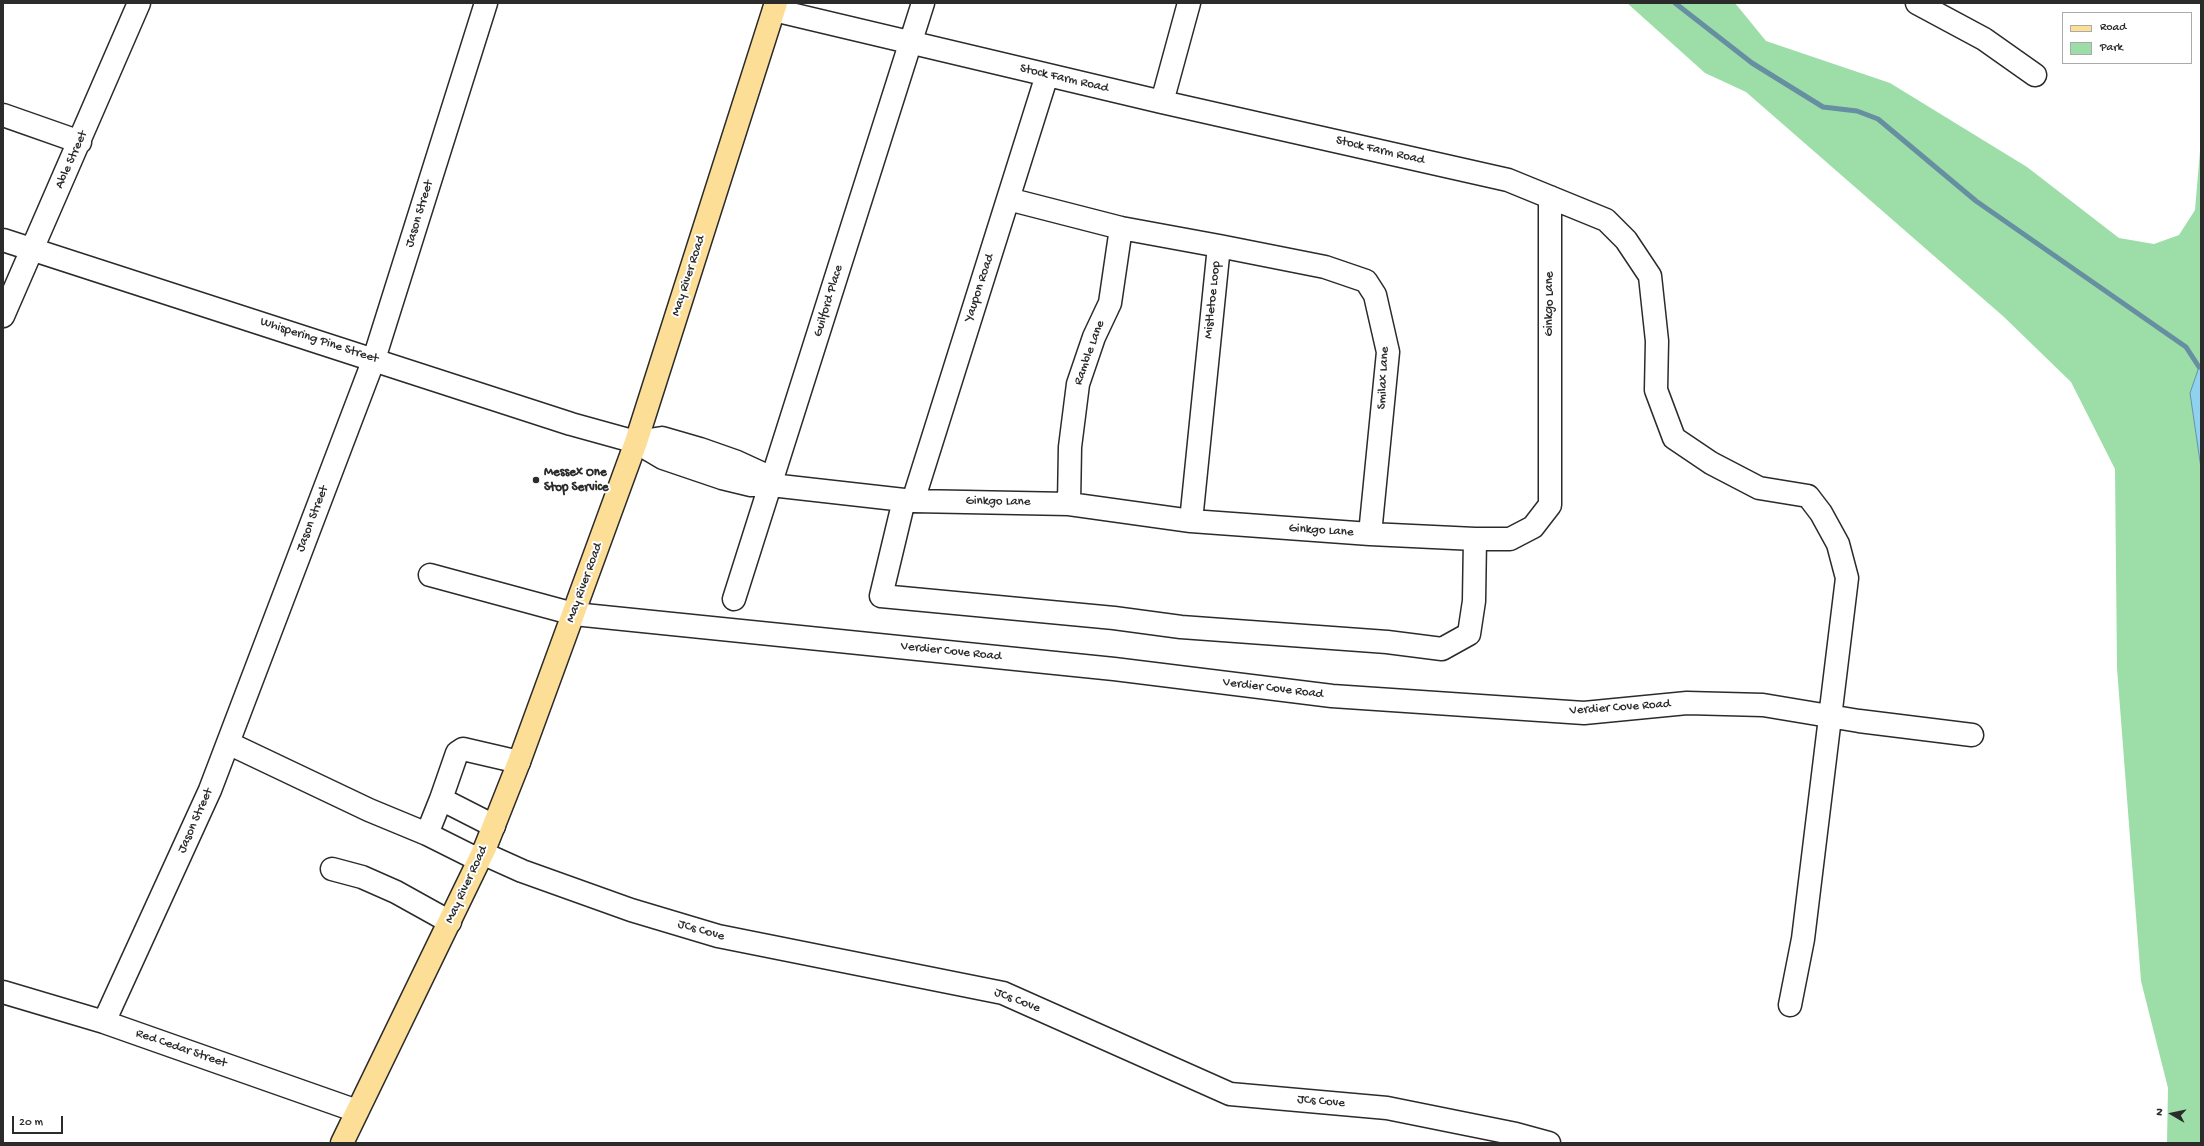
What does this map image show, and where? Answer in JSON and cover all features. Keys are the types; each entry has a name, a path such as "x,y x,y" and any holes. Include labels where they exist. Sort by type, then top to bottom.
{"main road":[{"name":"May River Road","path":"342,1143 481,856 519,762 636,442 775,6"}],"street":[{"name":"Able Street","path":"3,316 80,142 139,3"},
{"name":"Jason Street","path":"104,1022 210,790 374,359 486,3"},
{"name":"Guilford Place","path":"734,599 923,3"},
{"path":"1162,102 1189,3"},
{"path":"1917,3 1984,39 2034,75"},
{"name":"Stock Farm Road","path":"775,6 910,42 1047,75 1508,180 1606,220 1626,240 1650,276 1657,341 1656,390 1674,438 1711,463 1759,488 1808,496 1821,513 1838,544 1847,578 1830,715"},
{"name":"Yaupon Road","path":"1047,75 1008,199 908,500 881,596 1114,618 1181,627 1387,642 1442,649 1469,634 1474,601 1475,539"},
{"path":"3,115 80,142"},
{"name":"Ginkgo Lane","path":"636,442 663,458 722,478 751,484 908,500 1069,504 1191,521 1370,534 1475,539 1510,539 1534,527 1550,505 1550,197"},
{"name":"Mistletoe Loop","path":"1008,199 1121,228 1219,246 1191,521"},
{"name":"Ramble Lane","path":"1069,504 1070,447 1078,384 1094,337 1110,303 1121,228"},
{"name":"Whispering Pine Street","path":"3,240 571,424 636,442"},
{"name":"Smilax Lane","path":"1219,246 1325,266 1366,281 1375,295 1388,352 1370,534"},
{"name":"Verdier Cove Road","path":"430,575 574,614 1114,669 1332,696 1584,714 1687,703 1763,705 1972,735"},
{"path":"1790,1005 1803,939 1830,715"},
{"name":"JCs Cove","path":"228,742 369,810 481,856 631,910 718,936 1003,993 1230,1094 1387,1108 1516,1134 1549,1143"},
{"path":"427,834 457,753 464,749 519,762"},
{"path":"441,799 494,826"},
{"path":"332,868 362,877 396,892 450,922"},
{"name":"Red Cedar Street","path":"3,992 104,1022 357,1111"}],"green space":[{"path":"1627,3 1735,3 1766,41 1890,83 2027,167 2119,238 2154,244 2179,235 2195,210 2201,139 2201,367 2199,367 2190,393 2201,468 2201,1143 2167,1143 2168,1088 2141,981 2117,668 2115,469 2071,382 2004,317 1746,92 1705,73"}],"water":[{"path":"2199,367 2201,367 2201,468 2190,393"}],"waterway":[{"path":"1675,3 1752,63 1823,107 1857,111 1878,119 1976,201 2186,347 2199,367"}],"place":[{"name":"Messex One Stop Service","path":"536,480"}]}
